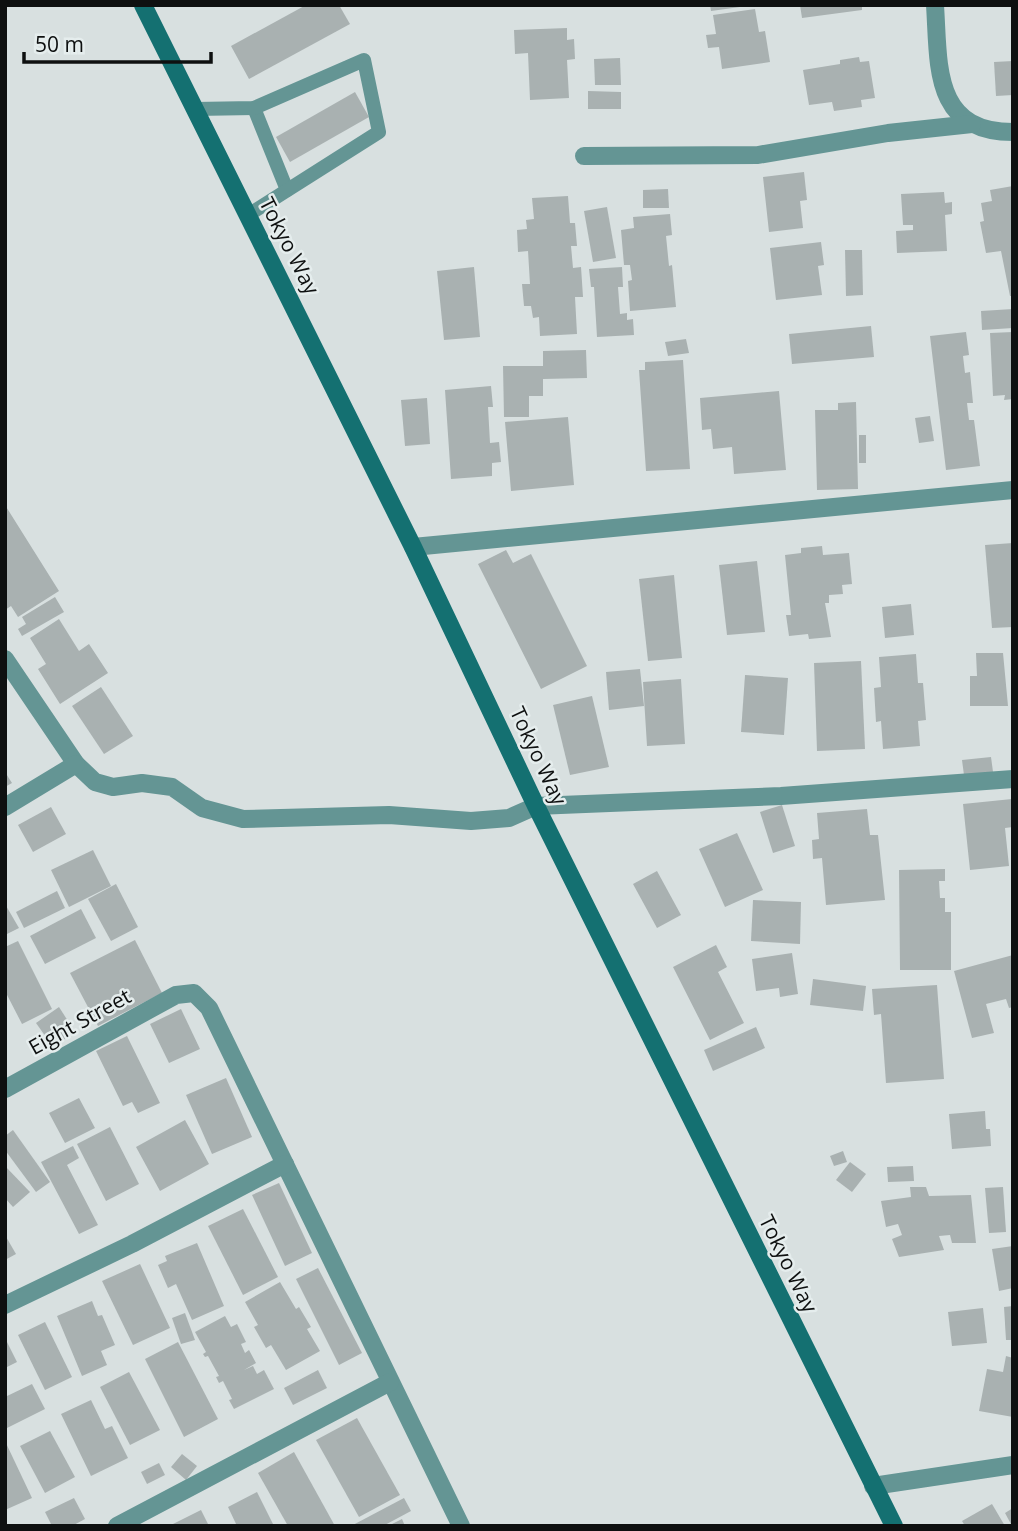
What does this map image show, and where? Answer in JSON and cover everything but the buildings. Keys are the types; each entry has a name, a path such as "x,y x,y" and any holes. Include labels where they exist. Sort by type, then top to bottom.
{"main road":[{"name":"Tokyo Way","path":"143,5 414,547 536,806 894,1526"}],"street":[{"path":"935,5 939,74 947,102 972,124"},
{"path":"584,156 758,155 888,133 972,124 1013,132"},
{"path":"414,547 1013,489"},
{"path":"5,659 76,764 95,782 113,787 142,783 172,787 202,808 243,820 389,815 471,821 509,818 536,806 781,796 1013,779"},
{"path":"5,807 76,764"},
{"name":"Eight Street","path":"5,1089 176,995 194,993 209,1008 285,1164"},
{"path":"5,1305 132,1244 285,1164 461,1526"},
{"path":"117,1526 390,1382"},
{"path":"873,1486 1013,1465"}],"lane":[{"path":"195,109 254,108 364,60 379,132 248,215"},
{"path":"254,108 287,190"}]}
